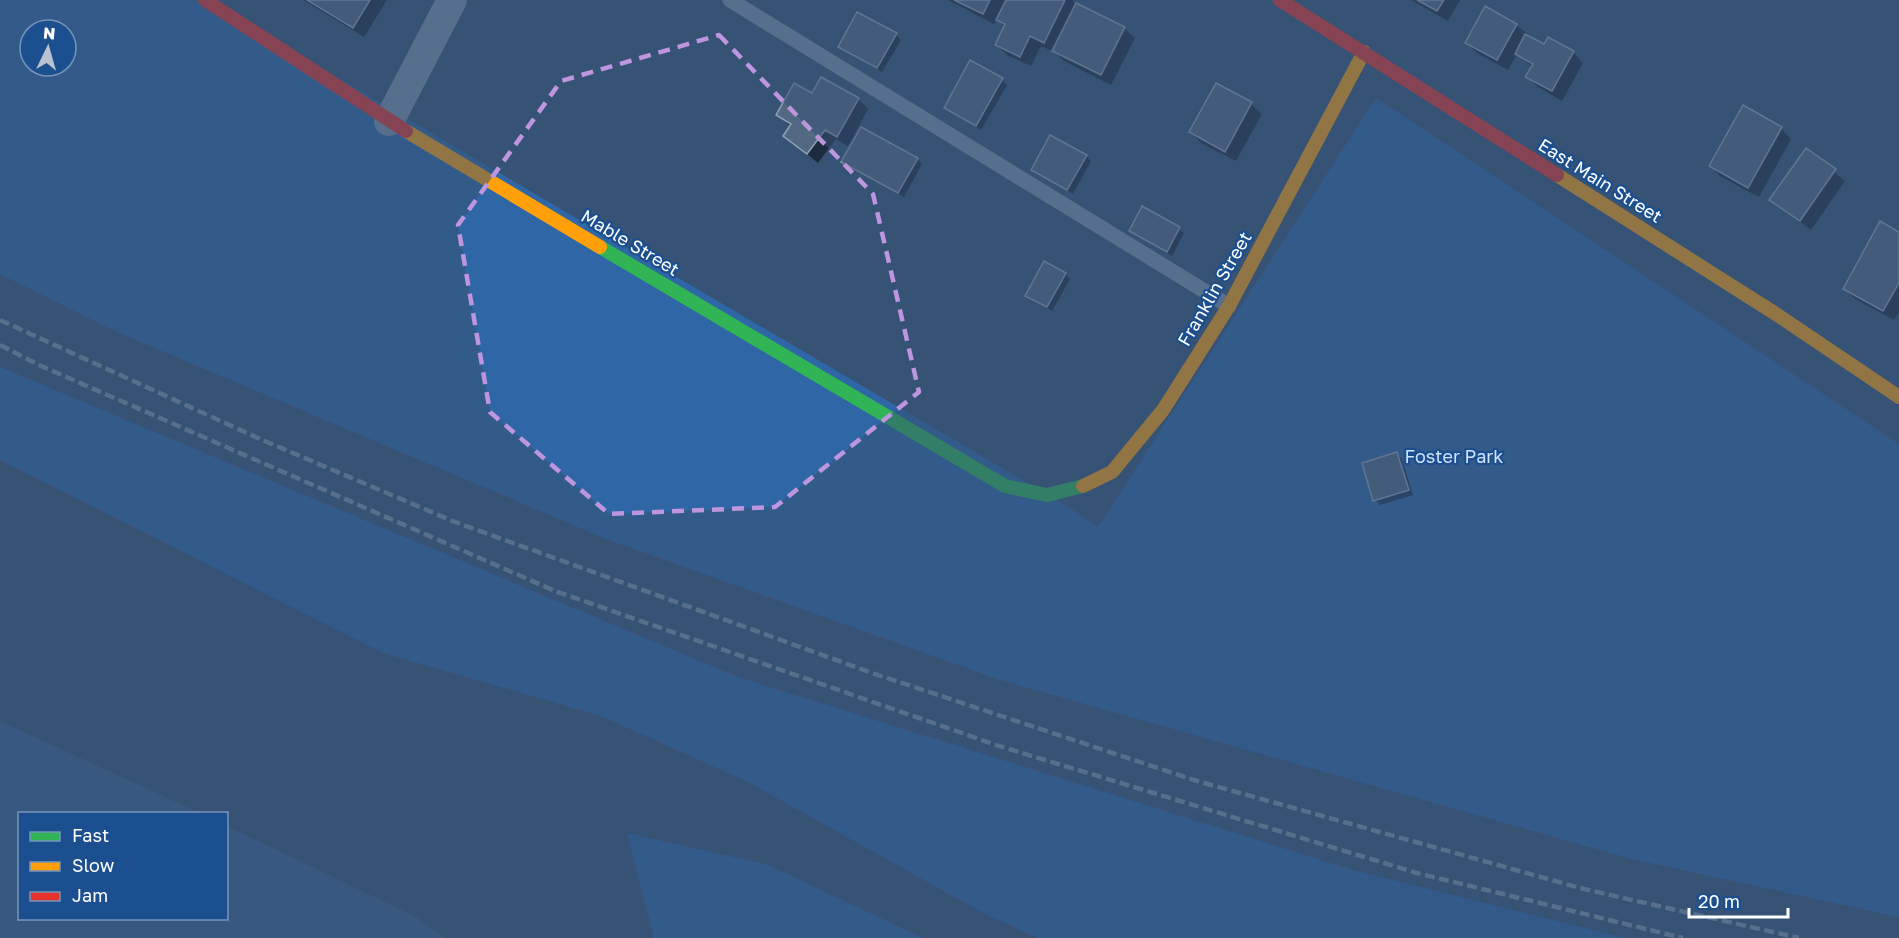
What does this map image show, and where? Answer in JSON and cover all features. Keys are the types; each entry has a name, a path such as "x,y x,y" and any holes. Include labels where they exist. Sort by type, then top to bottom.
{"street":[{"name":"Mable Street","path":"205,0 389,121 964,463 1005,486 1047,495"},
{"path":"389,121 452,0"},
{"name":"East Main Street","path":"1280,0 1776,314 1899,397"},
{"name":"Franklin Street","path":"1047,495 1080,487 1112,472 1163,410 1229,306 1364,52"}],"lane":[{"path":"730,0 1229,306"}],"highlighted area":[{"path":"719,35 873,194 919,392 775,507 609,514 490,412 458,225 561,81"}],"green space":[{"name":"Foster Park","path":"0,0 205,0 1072,509 1098,527 1376,98 1899,444 1899,917 1632,859 1000,680 606,539 117,332 0,274"},
{"path":"0,367 738,677 1353,870 1625,938 1037,938 985,914 748,782 601,716 383,653 0,460"},
{"path":"627,833 768,865 923,938 654,938"}],"shaded area":[{"path":"0,721 198,812 18,812 18,920 228,920 228,826 416,917 445,938 0,938"}],"building":[{"path":"307,0 370,0 353,28"},
{"path":"954,0 990,0 983,14"},
{"path":"1006,0 1065,0 1044,43 1030,36 1020,57 995,45 1005,24 996,20"},
{"path":"1417,0 1444,0 1437,11"},
{"path":"1076,3 1125,27 1101,75 1052,51"},
{"path":"1485,6 1517,24 1497,60 1465,43"},
{"path":"857,12 897,33 877,68 838,47"},
{"path":"1525,34 1544,44 1548,37 1574,51 1552,91 1525,77 1533,64 1515,54"},
{"path":"970,60 1003,78 976,126 944,108"},
{"path":"821,77 859,98 837,137 825,130 807,154 783,136 791,124 776,115 794,83 812,93"},
{"path":"1216,83 1252,102 1225,152 1189,132"},
{"path":"1743,105 1782,127 1748,188 1709,166"},
{"path":"861,127 918,158 898,193 841,162"},
{"path":"1050,135 1087,155 1067,190 1031,170"},
{"path":"1806,148 1836,169 1800,221 1769,200"},
{"path":"1142,206 1180,227 1167,252 1129,231"},
{"path":"1880,221 1899,232 1899,283 1883,311 1843,289"},
{"path":"1044,261 1066,273 1047,307 1025,296"},
{"path":"1397,452 1409,490 1373,501 1362,463"}],"railway":[{"path":"0,320 260,439 455,522 872,673 1197,781 1584,889 1799,938"},
{"path":"0,345 39,365 555,591 999,746 1417,873 1683,938"}],"traffic: fast":[{"path":"600,247 1005,486 1047,495 1083,486"}],"traffic: slow":[{"path":"1083,486 1112,472 1163,410 1229,306 1364,52"},
{"path":"406,131 600,247"},
{"path":"1557,175 1776,314 1899,397"}],"traffic: jam":[{"path":"205,0 406,131"},
{"path":"1280,0 1557,175"}]}
